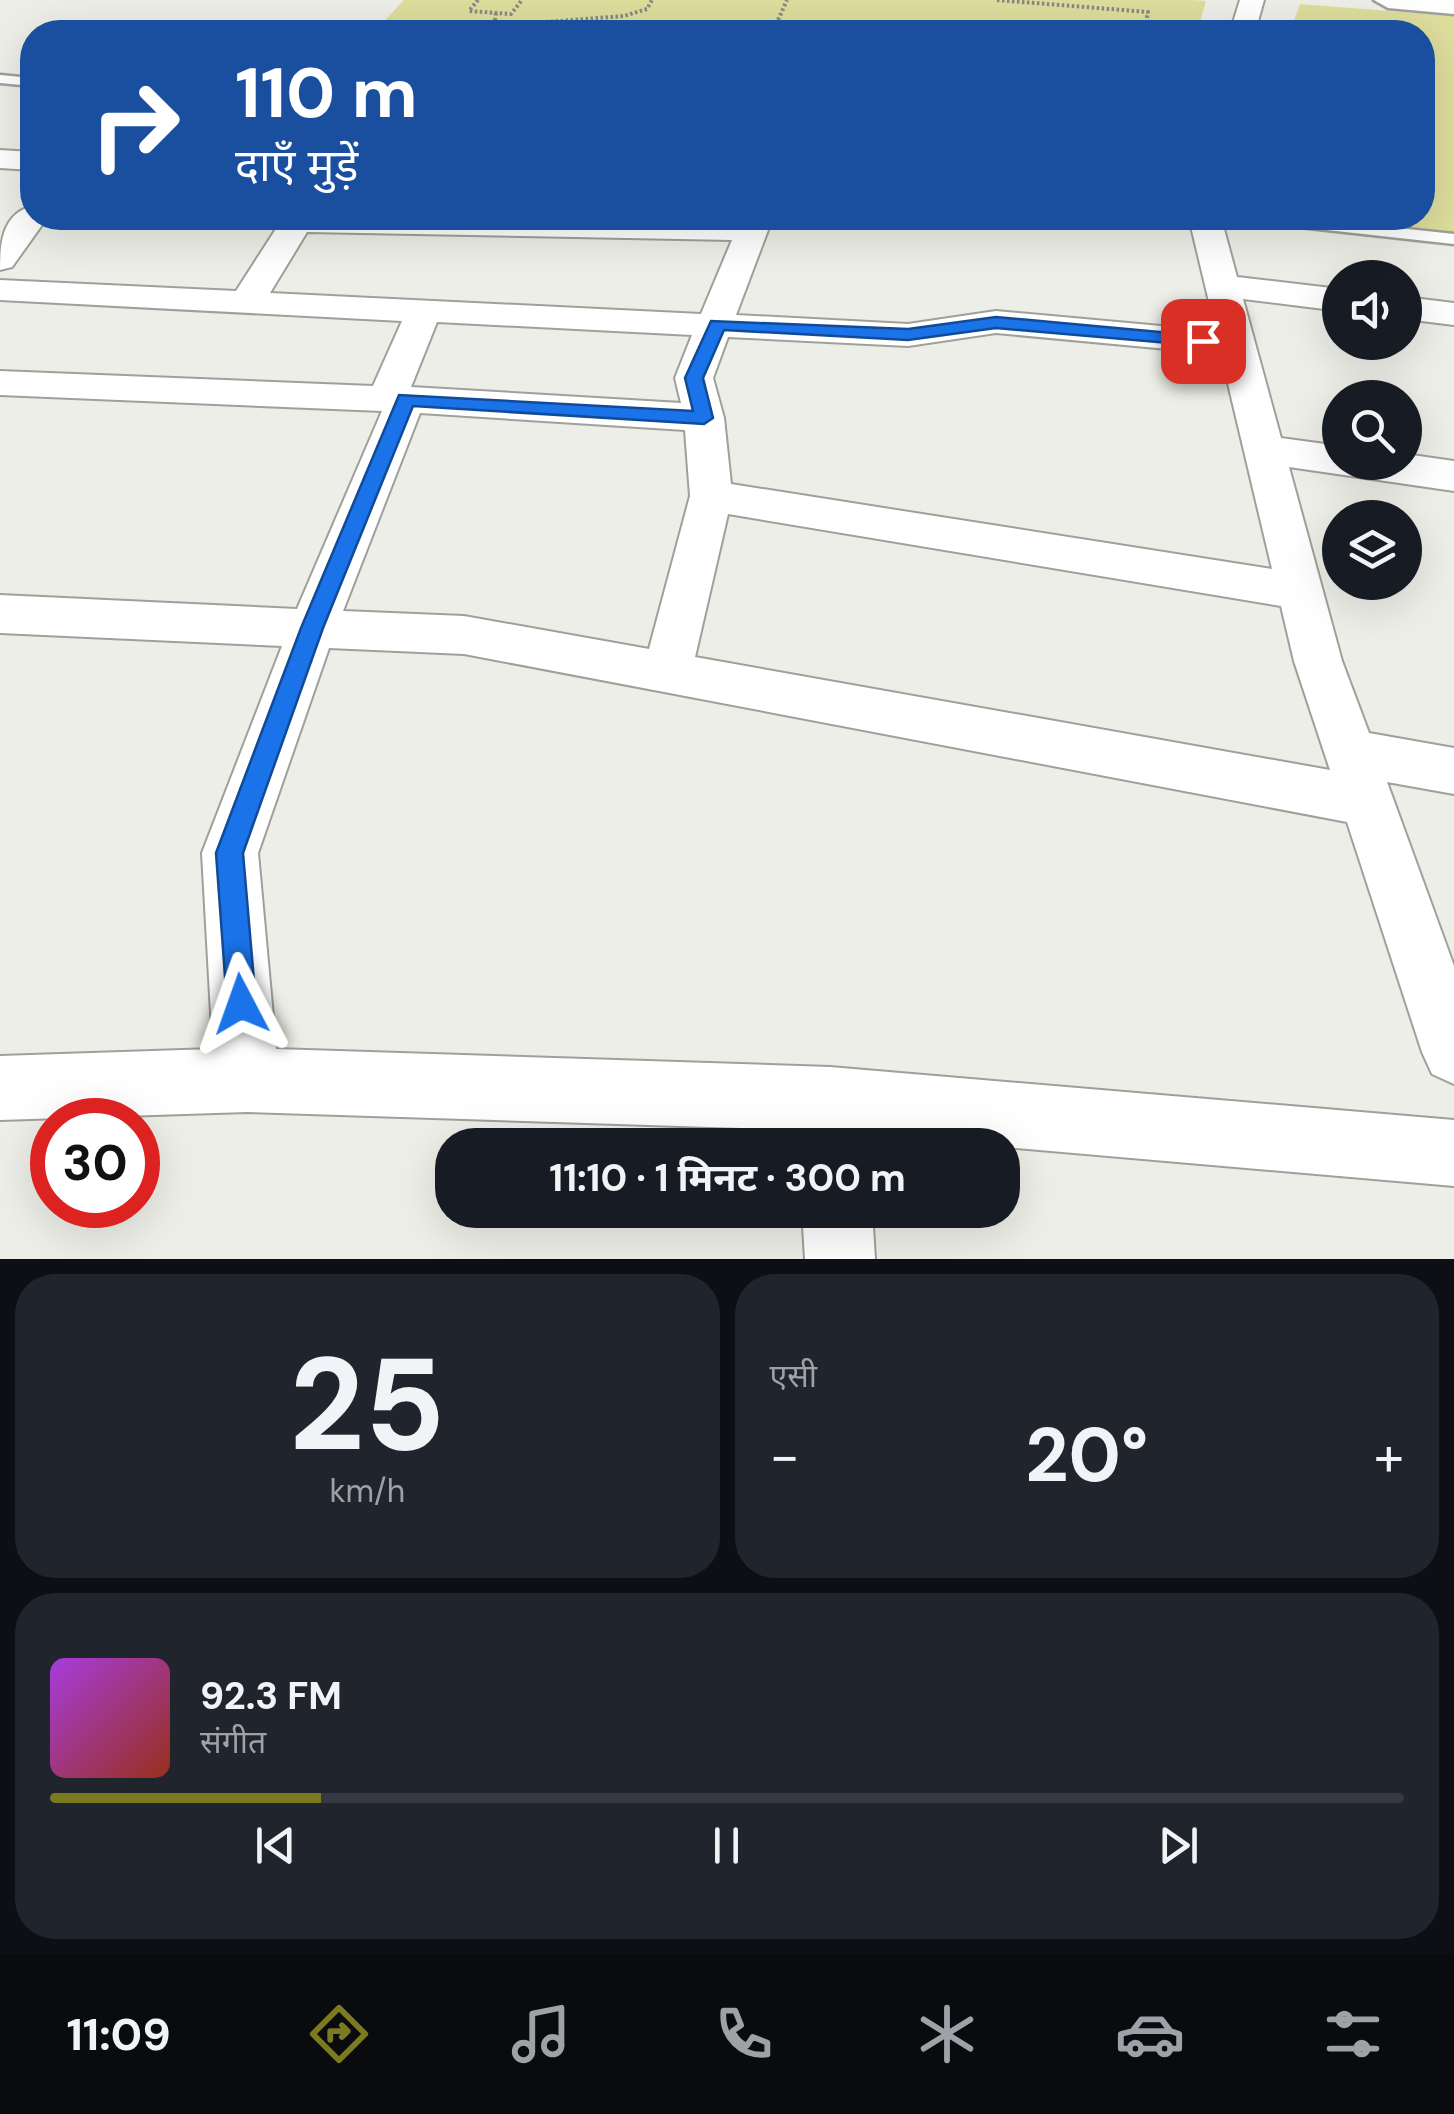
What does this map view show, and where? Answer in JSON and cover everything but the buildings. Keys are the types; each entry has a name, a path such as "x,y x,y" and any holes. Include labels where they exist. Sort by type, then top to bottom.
{"highway":[{"path":"1388,0 1454,6"}],"street":[{"path":"0,260 18,227"},
{"path":"247,302 291,230"},
{"path":"667,672 711,496 704,418 694,378 752,230"},
{"path":"1208,230 1318,661 1454,1052"},
{"path":"1223,286 1322,298"},
{"path":"0,290 908,334 996,322 1238,344"},
{"path":"247,1080 230,853 397,399 424,310"},
{"path":"1422,310 1454,314"},
{"path":"0,383 397,399 704,418"},
{"path":"1264,450 1322,458"},
{"path":"1422,471 1454,476"},
{"path":"711,496 1300,591"},
{"path":"0,614 464,635 1367,802"},
{"path":"1350,752 1454,770"},
{"path":"0,1088 247,1080 831,1122 1454,1154"},
{"path":"838,1228 840,1259"}],"lane":[{"path":"1372,230 1454,239"}],"path":[{"path":"478,0 469,11 510,14 522,0"},
{"path":"582,20 639,13 652,0"},
{"path":"997,0 1148,12 1146,20"},
{"path":"495,20 496,13"}],"green space":[{"path":"404,0 1206,1 1200,20 385,20"},
{"path":"1300,4 1454,16 1454,239 1377,230 1435,230 1435,20 1294,20"}],"route":[{"path":"241,1004 230,853 312,628 406,400 704,418 694,378 718,324 908,334 996,322 1203,341"}]}
